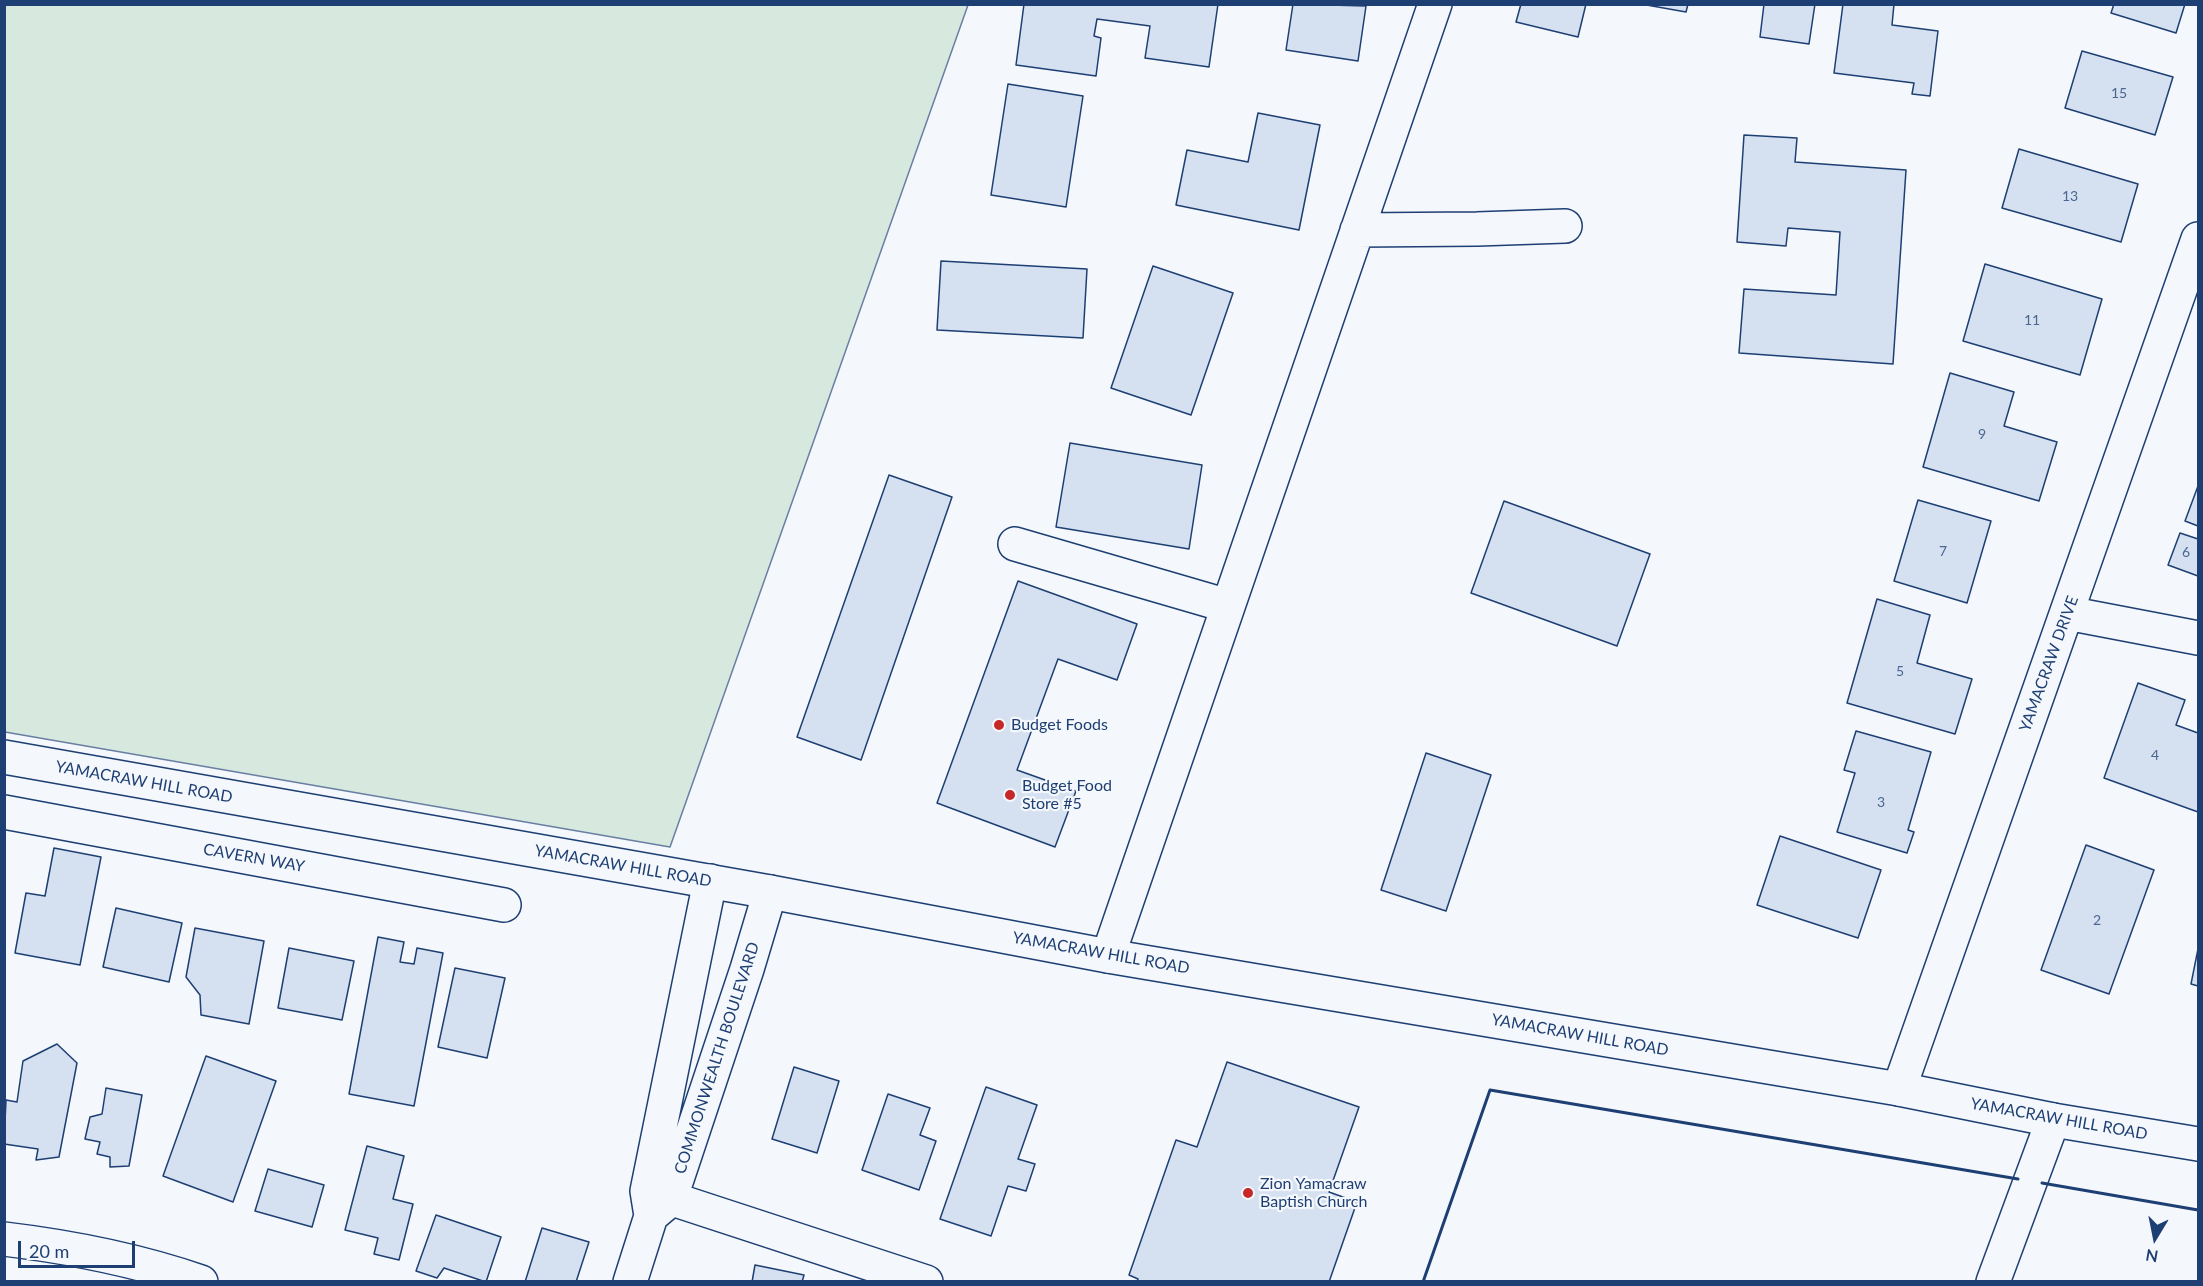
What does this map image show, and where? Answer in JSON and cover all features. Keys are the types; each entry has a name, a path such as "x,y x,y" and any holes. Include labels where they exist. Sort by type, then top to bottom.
{"street":[{"path":"1108,956 1435,4"},
{"path":"1357,230 1565,226"},
{"name":"YAMACRAW DRIVE","path":"1899,1089 2199,239"},
{"path":"1015,544 1228,606"},
{"path":"2067,613 2199,638"},
{"name":"YAMACRAW HILL ROAD","path":"4,758 710,881 1108,956 1899,1089 2054,1120 2199,1144"},
{"name":"CAVERN WAY","path":"4,812 504,905"},
{"name":"COMMONWEALTH BOULEVARD","path":"656,1202 710,881"},
{"name":"COMMONWEALTH BOULEVARD","path":"630,1281 656,1202 747,969 770,892"},
{"path":"1993,1281 2054,1120"},
{"path":"656,1202 926,1281"},
{"path":"4,1239 59,1246 158,1267 201,1281"}],"shaded area":[{"path":"4,5 968,5 670,847 5,732"}],"building":[{"path":"1024,4 1218,4 1209,67 1145,58 1150,26 1097,19 1094,36 1101,38 1096,76 1016,65"},
{"path":"1293,4 1366,6 1358,61 1286,50"},
{"path":"1521,4 1586,4 1578,37 1516,22"},
{"path":"1641,4 1688,4 1686,12"},
{"path":"1764,4 1815,4 1809,44 1760,37"},
{"path":"1843,4 1894,4 1892,25 1938,31 1930,96 1912,94 1914,83 1834,73"},
{"path":"2114,4 2185,4 2176,33 2111,13"},
{"path":"2082,51 2173,77 2155,135 2065,108"},
{"path":"1008,84 1083,96 1066,207 991,195"},
{"path":"1258,113 1320,125 1299,230 1176,205 1187,150 1248,162"},
{"path":"1744,135 1797,138 1795,162 1906,170 1893,364 1739,353 1744,289 1836,295 1840,232 1788,228 1786,246 1737,242"},
{"path":"2019,149 2138,184 2121,242 2002,208"},
{"path":"941,261 1087,269 1083,338 937,330"},
{"path":"1985,264 2102,299 2080,375 1963,341"},
{"path":"1153,266 1233,293 1191,415 1111,388"},
{"path":"1950,373 2014,392 2004,426 2057,442 2039,501 1923,467"},
{"path":"1070,443 1202,465 1189,549 1056,527"},
{"path":"889,475 952,497 861,760 797,737"},
{"path":"2198,486 2198,526 2185,521"},
{"path":"1918,500 1991,521 1967,603 1894,581"},
{"path":"1504,501 1650,554 1617,646 1471,593"},
{"path":"2180,533 2198,539 2198,576 2168,565"},
{"name":"Budget Foods","path":"1018,581 1137,624 1117,680 1058,659 1017,770 1076,791 1055,847 937,803"},
{"path":"1877,599 1930,615 1917,663 1972,679 1955,734 1847,703"},
{"path":"2138,683 2185,700 2176,725 2198,733 2198,812 2104,778"},
{"path":"1856,731 1931,752 1908,830 1914,832 1907,853 1837,832 1855,773 1844,770"},
{"path":"1426,753 1491,775 1446,911 1381,890"},
{"path":"1780,836 1881,870 1858,938 1757,905"},
{"path":"2086,845 2154,870 2109,994 2041,970"},
{"path":"54,848 101,857 80,965 15,953 26,893 45,896"},
{"path":"116,908 182,923 169,982 103,967"},
{"path":"195,928 264,941 249,1024 201,1015 200,995 186,977"},
{"path":"378,937 404,942 400,962 414,964 417,948 443,953 414,1106 349,1094"},
{"path":"289,948 354,961 342,1020 278,1008"},
{"path":"2198,949 2198,986 2191,984"},
{"path":"455,968 505,978 487,1058 438,1047"},
{"path":"57,1044 77,1063 59,1157 36,1160 38,1149 4,1144 6,1100 17,1102 23,1061"},
{"path":"206,1056 276,1081 233,1202 163,1176"},
{"path":"1227,1062 1359,1107 1329,1192 1357,1202 1329,1282 1137,1282 1138,1279 1129,1275 1176,1140 1197,1147"},
{"path":"794,1067 839,1081 817,1153 772,1139"},
{"path":"986,1087 1037,1105 1018,1159 1035,1164 1026,1191 1008,1186 991,1236 940,1219"},
{"path":"106,1088 142,1095 129,1166 110,1167 110,1157 97,1154 100,1142 85,1139 90,1117 102,1114"},
{"path":"888,1094 930,1108 920,1135 936,1141 919,1190 862,1170"},
{"path":"367,1146 404,1156 393,1199 413,1204 399,1260 374,1254 378,1238 345,1230"},
{"path":"268,1169 324,1185 312,1227 255,1211"},
{"path":"436,1215 501,1237 486,1282 444,1268 437,1278 416,1271"},
{"path":"542,1228 589,1242 576,1282 525,1282"},
{"path":"755,1265 804,1275 802,1282 752,1282"}],"wall":[{"path":"1423,1282 1490,1090 2018,1179"},
{"path":"2042,1183 2198,1210"}],"place":[{"name":"Budget Foods","path":"999,725"},
{"name":"Budget Food Store #5","path":"1010,795"},
{"name":"Zion Yamacraw Baptish Church","path":"1248,1193"}]}
